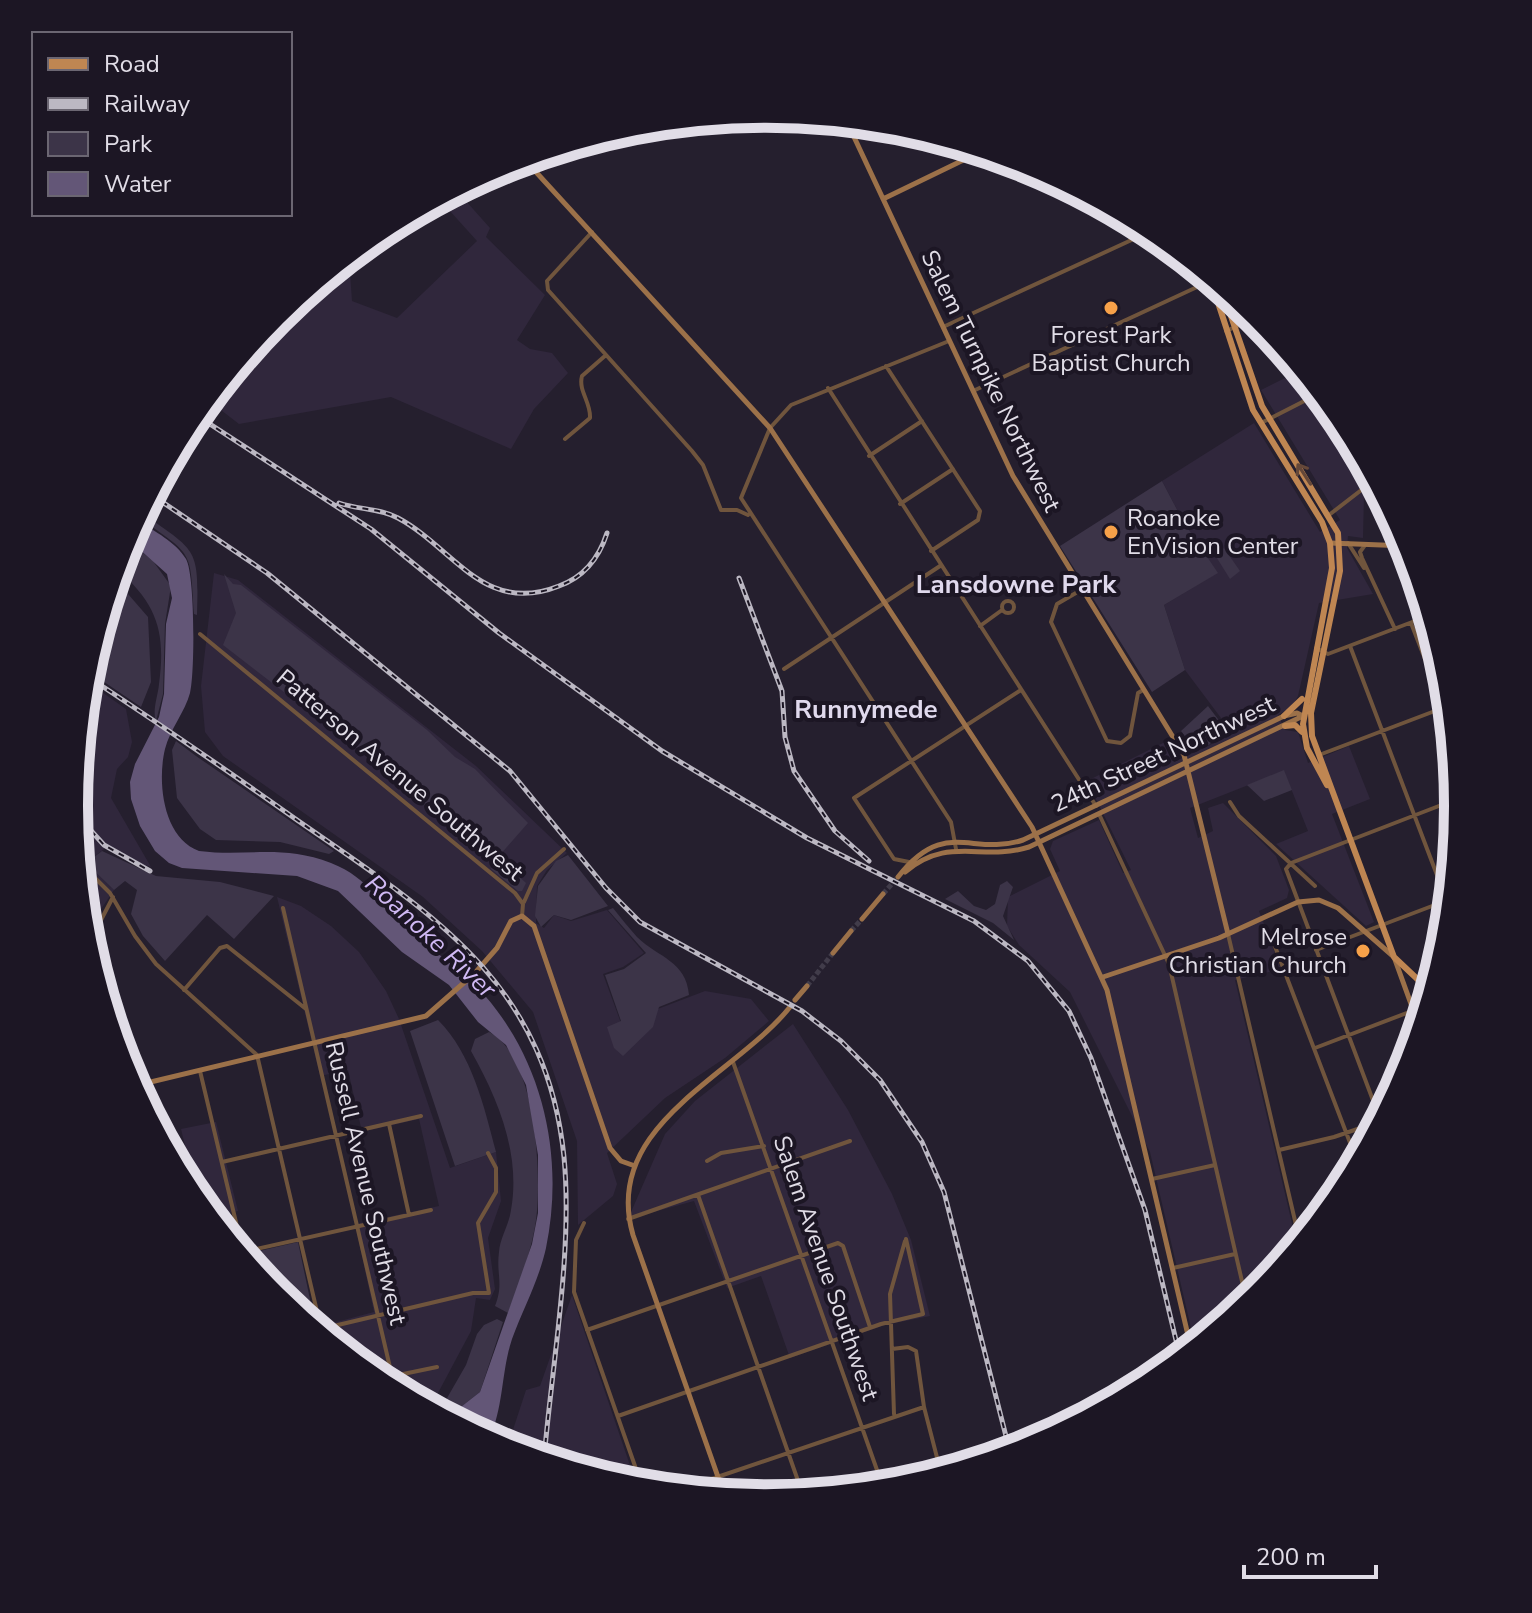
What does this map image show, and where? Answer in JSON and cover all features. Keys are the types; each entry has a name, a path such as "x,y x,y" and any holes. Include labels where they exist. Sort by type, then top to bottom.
{"main road":[{"path":"1220,303 1269,419 1329,515 1339,543 1340,571 1311,725 1319,755 1394,957 1421,982"},
{"path":"1226,309 1246,393 1322,522 1330,543 1332,568 1303,716 1304,737"},
{"path":"1284,716 1301,703 1308,668 1313,662"},
{"path":"1303,716 1314,701"},
{"path":"1303,716 1312,748 1319,755"},
{"path":"1285,726 1295,725 1304,737 1313,762 1333,794"}],"street":[{"name":"Salem Turnpike Northwest","path":"853,134 1013,476 1188,763 1228,934"},
{"path":"883,199 966,159"},
{"path":"534,170 770,428 1036,834 1103,977 1188,1336"},
{"path":"592,232 546,285 703,465 721,510 732,509 750,516"},
{"path":"943,327 1135,238"},
{"path":"973,391 1200,286"},
{"path":"1230,329 1242,324"},
{"path":"949,341 791,405 770,428 741,498 951,822 957,840 956,849"},
{"path":"565,439 590,418 581,379 606,355"},
{"path":"886,366 981,514 931,551"},
{"path":"828,388 1096,806"},
{"path":"1261,423 1308,399"},
{"path":"869,456 922,421"},
{"path":"900,504 953,469"},
{"path":"732,509 745,487"},
{"path":"1329,515 1364,488"},
{"path":"1330,543 1391,545"},
{"path":"1348,543 1366,570 1395,629"},
{"path":"1366,570 1360,552 1367,544"},
{"path":"784,669 940,566"},
{"path":"1081,590 1054,608 1051,622 1107,741 1121,743 1130,736 1138,693 1143,690"},
{"path":"980,626 1002,610"},
{"path":"1316,648 1328,654 1418,620"},
{"path":"1411,623 1429,667"},
{"name":"Patterson Avenue Southwest","path":"200,634 483,865 523,904 522,916 534,926 610,1148 621,1161 635,1166"},
{"path":"1350,646 1440,880"},
{"path":"909,862 894,859 854,798 1021,690"},
{"path":"1319,755 1437,710"},
{"name":"24th Street Northwest","path":"1297,713 1303,716 1040,842 1008,852 956,849 925,857 898,877 909,862 928,850 957,840 1008,844 1036,834 1284,716 1297,713"},
{"path":"1230,802 1239,816 1315,886"},
{"path":"1374,1106 1286,872 1291,863 1444,804"},
{"path":"1099,814 1165,955 1243,1288"},
{"path":"523,904 537,873 564,849"},
{"path":"92,875 113,897 142,947 258,1057 318,1315"},
{"path":"862,919 883,894"},
{"path":"99,925 113,897"},
{"path":"1103,977 1228,934 1298,902 1326,902 1346,914 1394,957 1413,1009"},
{"path":"1316,950 1436,905"},
{"name":"Russell Avenue Southwest","path":"283,908 391,1371"},
{"path":"148,1083 417,1019 437,1009 475,973 497,948 511,921 522,916"},
{"path":"833,953 851,931"},
{"path":"1228,934 1298,1227"},
{"path":"1271,936 1352,1147"},
{"path":"184,990 220,948 229,946 294,1003 306,1009"},
{"path":"795,1000 807,986"},
{"path":"720,1483 628,1219 624,1196 635,1166 671,1112 766,1035 790,1007"},
{"path":"1315,1048 1412,1010"},
{"name":"Salem Avenue Southwest","path":"733,1062 879,1475"},
{"path":"200,1070 238,1231"},
{"path":"222,1162 421,1116"},
{"path":"389,1123 409,1215"},
{"path":"1279,1150 1363,1127"},
{"path":"628,1219 850,1141"},
{"path":"707,1161 721,1153 764,1146"},
{"path":"333,1328 473,1293 489,1293 478,1223 497,1187 496,1168 488,1153"},
{"path":"1152,1179 1215,1165"},
{"path":"698,1195 799,1483"},
{"path":"254,1251 431,1210"},
{"path":"584,1223 577,1237 573,1275 587,1330 637,1472"},
{"path":"618,1416 870,1327 891,1322 923,1314 925,1310 906,1239 890,1288 891,1322 891,1349 894,1415"},
{"path":"587,1330 838,1243 843,1246 870,1327"},
{"path":"1173,1268 1235,1254"},
{"path":"891,1349 908,1347 916,1351 924,1407 938,1462"},
{"path":"397,1375 437,1367"},
{"path":"703,1481 924,1407"}],"shaded area":[{"path":"464,199 490,228 486,237 545,295 517,340 530,349 552,353 568,373 534,409 511,449 391,397 239,424 218,408 256,359 319,297 350,272 352,301 397,318 477,241 447,208"},
{"path":"1289,376 1315,409 1364,495 1363,538 1348,536 1347,548 1373,594 1319,603 1298,696 1292,707 1278,715 1285,730 1298,732 1308,763 1349,746 1370,799 1332,814 1374,922 1366,926 1276,844 1308,831 1284,771 1190,808 1198,838 1213,831 1208,808 1223,803 1276,856 1289,890 1287,898 1259,911 1281,969 1235,980 1294,1232 1245,1286 1192,1333 1150,1152 1070,992 1019,945 1007,926 1008,897 1060,871 1050,849 1053,841 1099,820 1123,873 1131,870 1087,781 1165,742 1174,762 1233,734 1185,670 1164,605 1217,573 1183,521 1162,481 1254,423 1320,532 1340,520 1261,390"},
{"path":"214,573 238,580 476,766 567,853 547,870 537,886 536,923 544,928 554,915 571,921 607,910 644,953 623,967 603,974 621,1023 705,991 751,999 769,1021 725,1058 665,1098 607,1153 617,1184 613,1196 578,1225 577,1141 533,1012 482,951 423,897 223,756 205,732 201,686"},
{"path":"98,690 126,709 132,742 128,757 117,769 111,798 151,867 130,860 108,846 90,860 89,762"},
{"path":"91,868 114,890 97,915"},
{"path":"277,897 301,906 331,926 359,952 386,991 399,1019 450,1168 496,1152 501,1201 488,1238 495,1289 490,1300 476,1298 471,1331 435,1398 389,1370 329,1324 374,1312 355,1224 439,1206 419,1119 362,1132 348,1070 320,1076"},
{"path":"793,1024 848,1110 892,1194 911,1240 930,1316 885,1325 790,1358 761,1276 727,1288 694,1201 628,1219 665,1134 695,1101"},
{"path":"216,1122 238,1211 224,1214 202,1183 189,1161 181,1129"},
{"path":"572,1295 632,1470 548,1449 511,1435 526,1390 540,1386"}],"green space":[{"path":"1162,481 1183,521 1218,573 1164,605 1185,670 1152,692 1060,546"},
{"path":"152,520 191,553 197,576 197,615 194,614 186,556 150,526"},
{"path":"1224,548 1240,571 1230,579 1215,555"},
{"path":"139,550 153,561 171,586 165,624 163,694 156,721 161,666 159,634 150,607 128,580"},
{"path":"224,574 233,584 241,585 427,730 455,757 475,769 528,823 498,857 526,883 522,891 491,869 494,865 354,746 223,645 236,613"},
{"path":"124,589 148,617 151,682 141,707 100,679"},
{"path":"1208,706 1224,727 1209,745 1195,749 1181,731"},
{"path":"176,741 334,851 329,854 280,842 216,840 200,829 177,798 172,750"},
{"path":"1284,770 1292,790 1264,801 1247,785"},
{"path":"102,851 156,876 220,882 274,896 234,939 207,915 165,961 143,936 131,914 137,890 125,881 114,890 91,868 90,860"},
{"path":"568,855 608,906 571,920 554,915 541,927 535,916 538,886 556,861"},
{"path":"1007,881 1013,887 1003,916 1014,940 993,923 945,899 958,891 974,906 986,910 995,904 1000,885"},
{"path":"613,908 637,937 677,967 687,984 689,995 659,1007 653,1027 623,1056 614,1048 607,1027 621,1021 605,975 624,969 646,953 608,910"},
{"path":"438,1020 460,1048 468,1065 496,1152 455,1166 410,1031"},
{"path":"489,1032 504,1044 516,1063 525,1087 532,1114 538,1168 533,1237 508,1313 495,1306 499,1291 500,1247 511,1210 513,1168 498,1108 471,1051 475,1039"},
{"path":"298,1242 312,1310 287,1286 254,1252"},
{"path":"497,1319 503,1322 480,1392 457,1410 444,1403 484,1325"}],"water":[{"path":"149,528 177,547 186,559 193,603 190,693 167,742 163,762 166,808 177,834 199,851 296,854 331,863 356,877 393,917 478,988 519,1045 533,1076 544,1109 550,1143 553,1178 551,1213 543,1260 508,1351 494,1427 457,1410 480,1392 532,1244 538,1213 538,1155 526,1085 506,1045 478,1022 449,985 402,952 338,891 297,876 182,868 169,863 155,851 140,826 131,799 130,782 135,764 159,717 164,694 166,624 172,598 167,574 139,549"}],"tunnel":[{"path":"883,894 898,877"},
{"path":"851,931 862,919"},
{"path":"807,986 833,953"}],"railway":[{"path":"207,422 371,529 499,633 662,751 807,838 974,921 1028,961 1069,1011 1091,1058 1145,1210 1177,1345"},
{"path":"161,501 267,573 510,771 606,888 640,922 802,1011 841,1041 880,1080 922,1142 944,1192 1007,1440"},
{"path":"339,503 398,518 471,574 490,586 510,592 533,593 568,582 583,572 595,558 607,533"},
{"path":"739,578 782,691 785,737 794,771 835,831 869,861"},
{"path":"99,684 345,853 434,920 473,956 506,997 533,1042 553,1095 564,1157 566,1193 564,1269 545,1448"},
{"path":"88,828 104,845 150,871"}],"place":[{"name":"Forest Park Baptist Church","path":"1111,308"},
{"name":"Roanoke EnVision Center","path":"1111,532"},
{"name":"Melrose Christian Church","path":"1363,951"}],"district":[{"name":"Lansdowne Park","path":"1016,584"},
{"name":"Runnymede","path":"866,709"}],"water label":[{"name":"Roanoke River","path":"431,936"}]}
